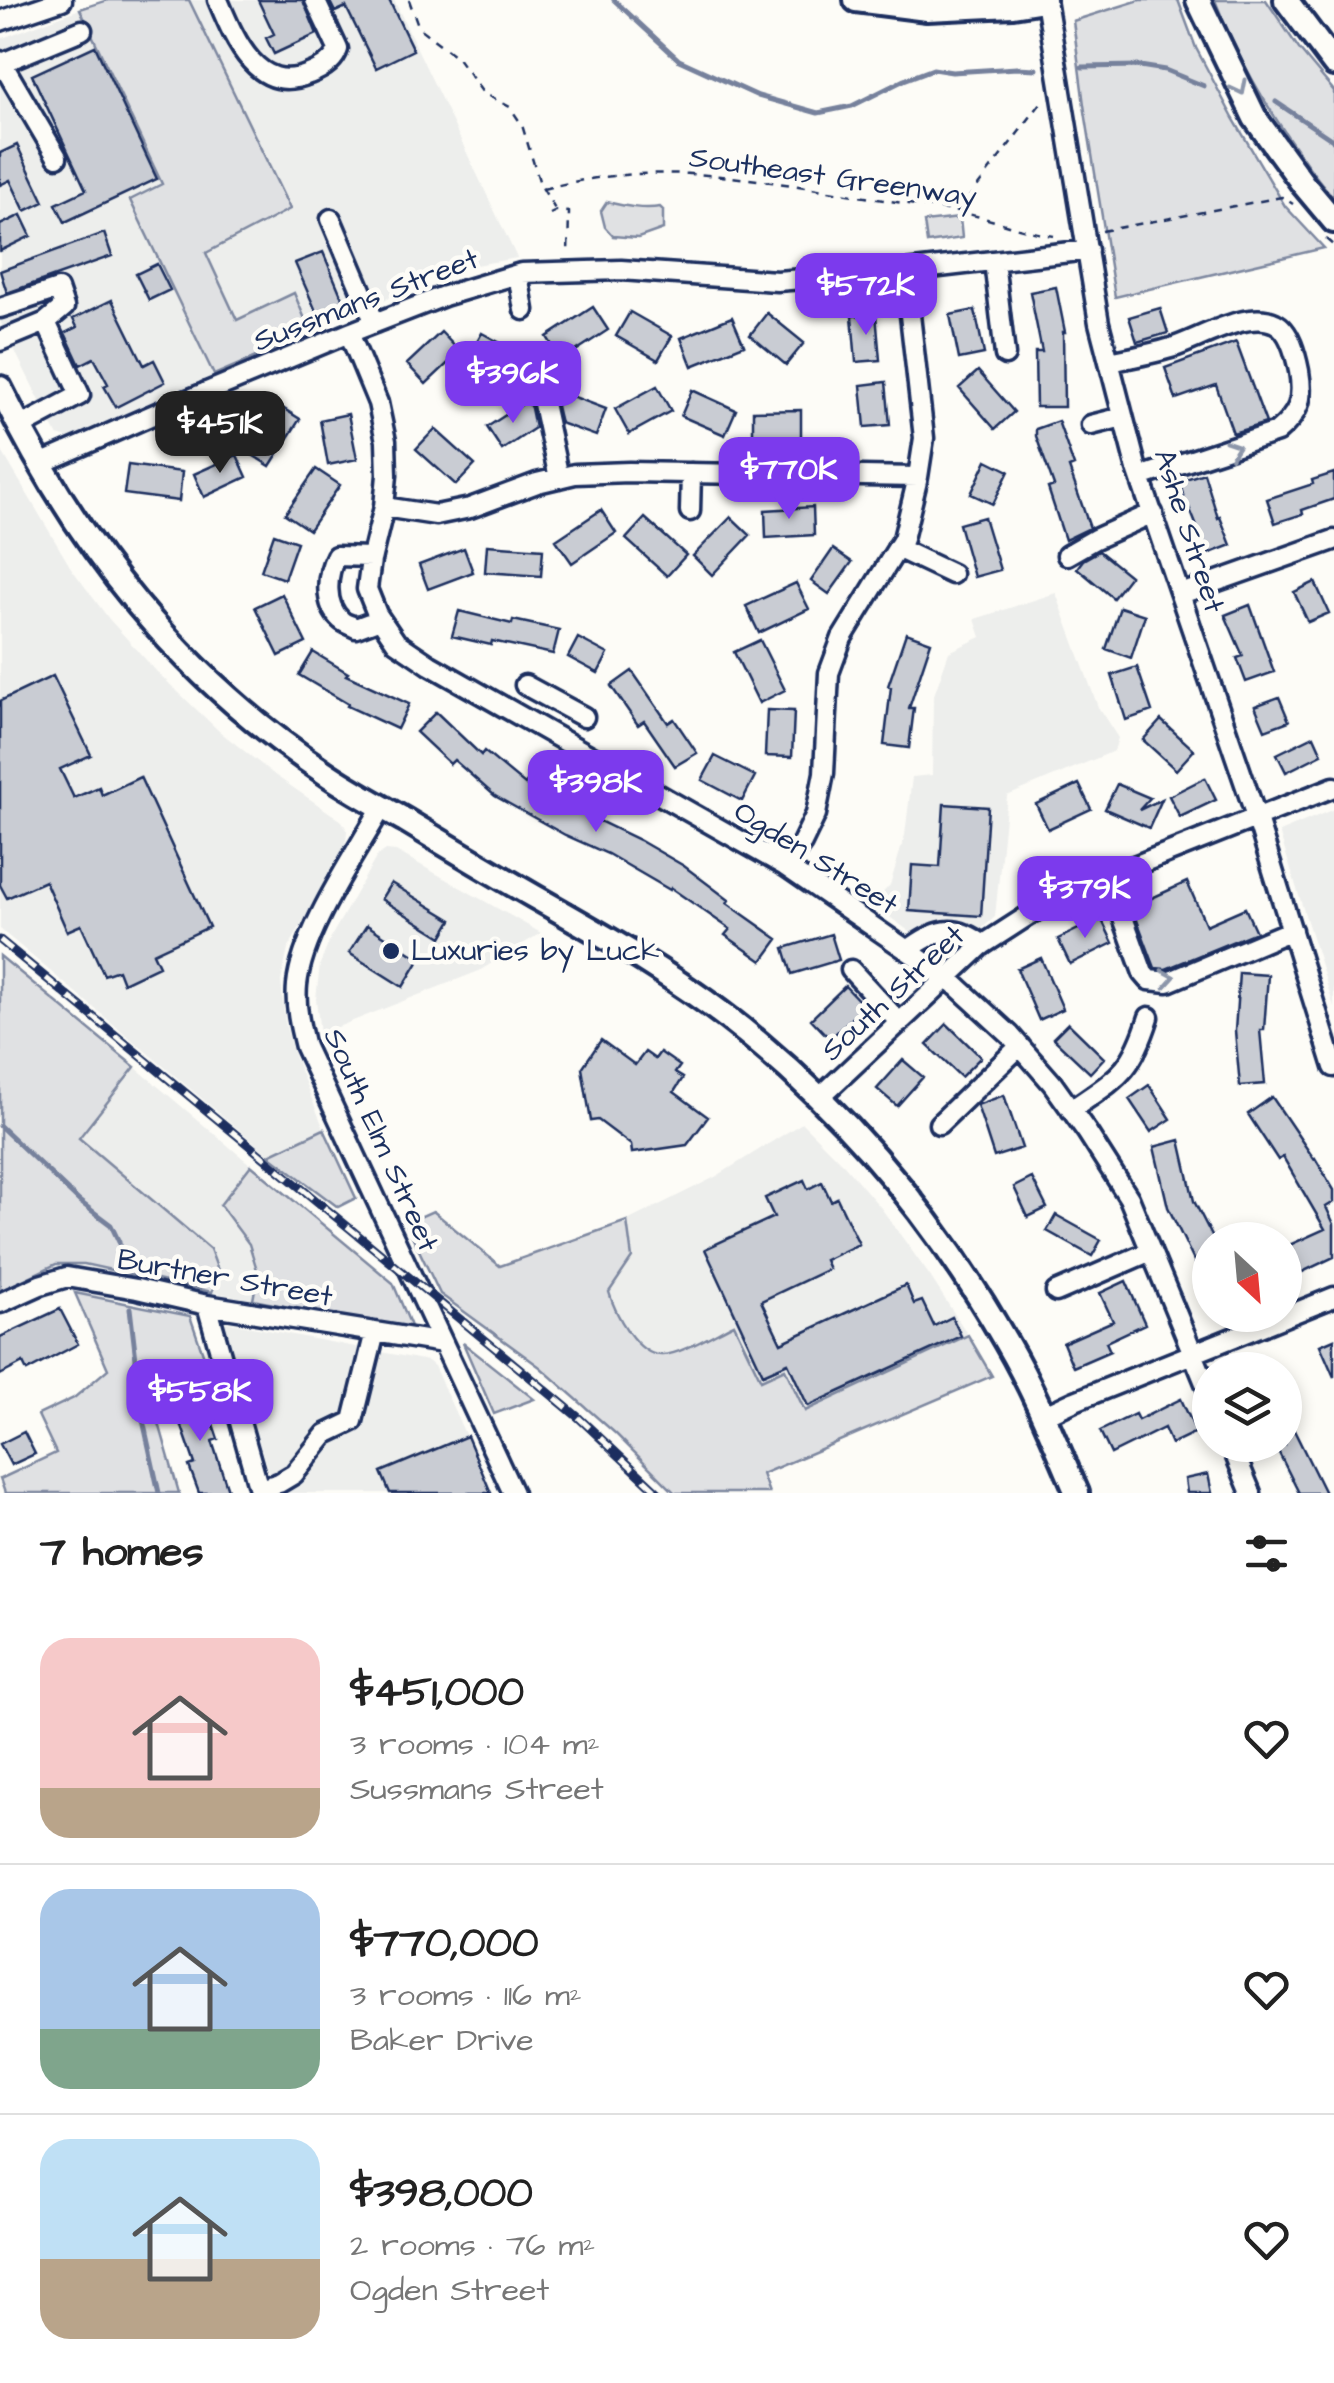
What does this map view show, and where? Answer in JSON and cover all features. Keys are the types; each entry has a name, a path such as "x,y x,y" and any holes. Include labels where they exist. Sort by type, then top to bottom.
{"main road":[{"path":"856,0 927,9 1045,0"},
{"path":"1198,0 1255,118 1303,184 1327,227"},
{"path":"1286,0 1334,64"},
{"path":"0,388 40,464 124,590 242,710 332,777 661,970 759,1043 820,1098 893,1177 940,1237 1008,1344 1077,1493"}],"street":[{"path":"0,22 62,0"},
{"path":"218,0 231,32 259,72 300,78 335,58 338,49 316,0"},
{"name":"Ashe Street","path":"1045,0 1099,323 1140,477 1257,819 1334,1066"},
{"path":"57,157 1,62 82,30"},
{"path":"331,220 375,323"},
{"name":"Sussmans Street","path":"40,464 348,333 444,296 518,274 621,270 777,281 994,261 1087,242"},
{"path":"994,261 1005,355"},
{"path":"785,866 816,814 824,773 829,673 842,638 902,539 918,477 924,438 905,271"},
{"path":"518,274 524,310"},
{"path":"0,308 58,288 64,307 46,322 0,341"},
{"path":"1109,362 1170,348 1231,325 1258,320 1277,323 1290,339 1301,401 1292,420 1276,432 1140,477"},
{"path":"20,428 80,395 46,322"},
{"path":"348,333 378,403 386,441 384,508 367,589 380,619 356,628 340,619 329,602 330,566 336,556 372,557"},
{"path":"173,406 190,437 205,437 216,428 217,418 206,392"},
{"path":"541,394 560,478"},
{"path":"1091,425 1124,417"},
{"path":"690,473 690,511"},
{"path":"384,508 436,515 575,474 918,477"},
{"path":"1067,555 1153,513"},
{"path":"1180,594 1334,540"},
{"path":"897,548 952,574"},
{"name":"Ogden Street","path":"380,619 396,642 430,665 785,866 949,979 1020,1046 1071,1110 1129,1198 1192,1352"},
{"path":"526,685 584,717"},
{"path":"549,731 562,706"},
{"name":"South Street","path":"820,1098 983,945 1029,915 1108,876 1334,787"},
{"name":"South Elm Street","path":"382,808 302,956 296,987 298,1015 305,1048 513,1493"},
{"path":"1108,876 1143,974 1149,980 1168,982 1292,930"},
{"path":"908,950 928,935 951,931 969,934 983,945"},
{"path":"851,970 900,1024"},
{"path":"1071,1110 1124,1072 1141,1043 1149,1017"},
{"path":"939,1124 1020,1046"},
{"path":"1056,1292 1152,1251"},
{"name":"Burtner Street","path":"0,1303 67,1277 207,1305 443,1344"},
{"path":"1198,1352 1334,1297"},
{"path":"207,1305 260,1491 294,1474 326,1434 353,1421 375,1332"},
{"path":"1043,1416 1192,1354"},
{"path":"1237,1462 1251,1493"}],"path":[{"path":"409,0 418,28 458,58 483,93 510,108 522,126 543,189 556,211"},
{"path":"958,212 1041,102 1060,85"},
{"name":"Southeast Greenway","path":"543,189 582,179 638,173 713,174 958,212 1038,234 1087,242 1282,197 1301,212"},
{"path":"550,214 569,212 568,271"},
{"path":"1327,227 1334,246"}],"shaded area":[{"path":"108,0 189,0 290,209 206,253 237,320 294,293 311,333 214,375 130,200 162,184 80,9"},
{"path":"189,0 394,0 517,258 452,269 311,333 294,293 237,320 206,252 290,208"},
{"path":"1140,0 1178,0 1196,48 1233,118 1285,206 1324,248 1115,297 1073,21"},
{"path":"1215,0 1266,0 1334,91 1334,197 1263,98"},
{"path":"80,9 163,184 131,200 214,375 68,438 57,435 0,321 0,39"},
{"path":"607,202 660,207 663,229 638,238 613,236 605,227 601,211"},
{"path":"960,218 962,238 927,243 924,222"},
{"path":"0,448 71,568 109,619 157,672 219,731 342,821 347,830 346,843 288,949 281,981 293,1053 324,1129 269,1155 0,929"},
{"path":"1056,593 1098,707 1118,738 1114,751 1007,796 995,917 947,959 872,904 890,885 905,835 912,777 932,775 933,698 949,652 981,637 975,619"},
{"path":"1334,809 1334,1007 1279,832"},
{"path":"386,850 396,851 541,933 479,971 320,1034 316,999 320,964 377,856"},
{"path":"0,956 135,1067 79,1138 210,1249 219,1273 212,1292 84,1264 56,1264 0,1291"},
{"path":"135,1067 251,1165 220,1205 249,1244 258,1273 253,1300 212,1292 219,1273 79,1138"},
{"path":"802,1123 881,1208 968,1335 805,1411 761,1380 734,1324 688,1347 661,1355 641,1348 615,1310 609,1292 632,1258 627,1221 717,1176"},
{"path":"324,1129 356,1198 338,1207 269,1155"},
{"path":"251,1165 393,1283 413,1331 253,1300 258,1273 249,1244 220,1205"},
{"path":"433,1211 500,1266 627,1221 632,1258 609,1292 635,1341 652,1353 669,1354 734,1324 761,1380 785,1369 805,1411 968,1335 992,1376 762,1474 769,1493 675,1493 540,1367 440,1294 406,1223"},
{"path":"75,1293 190,1316 210,1374 151,1395 179,1493 5,1493 0,1479 56,1453 38,1415 74,1398 108,1369"},
{"path":"226,1322 428,1361 434,1366 492,1493 275,1493 223,1327"},
{"path":"463,1343 534,1399 494,1414"}],"building":[{"path":"258,0 303,0 317,34 274,54 266,38 274,34"},
{"path":"329,0 389,0 413,50 376,68 346,7 335,12"},
{"path":"95,46 157,179 65,222 56,204 86,190 32,75"},
{"path":"17,145 44,202 25,211 10,180 0,185 0,153"},
{"path":"21,215 31,236 0,251 0,225"},
{"path":"104,233 112,256 7,293 0,271"},
{"path":"323,252 346,307 319,318 295,263"},
{"path":"157,264 170,290 149,300 136,274"},
{"path":"1056,287 1065,332 1064,407 1036,407 1035,352 1042,352 1030,292"},
{"path":"112,300 144,365 154,360 165,382 116,407 94,358 80,365 65,333 77,327 73,319"},
{"path":"593,307 608,330 560,358 547,337"},
{"path":"1160,308 1168,333 1137,342 1129,317"},
{"path":"975,310 984,354 959,359 950,315"},
{"path":"630,312 672,336 658,360 616,336"},
{"path":"767,313 804,343 786,365 750,335"},
{"path":"876,314 880,360 856,362 852,316"},
{"path":"732,317 744,345 692,366 681,338"},
{"path":"441,332 460,352 426,384 407,364"},
{"path":"482,333 530,359 516,385 468,358"},
{"path":"1236,342 1266,423 1233,433 1216,385 1176,399 1165,368"},
{"path":"978,371 1014,412 995,429 959,388"},
{"path":"886,382 890,425 865,427 861,385"},
{"path":"657,386 671,411 629,434 615,409"},
{"path":"692,390 736,410 725,435 681,416"},
{"path":"561,392 606,409 596,436 560,423 556,406"},
{"path":"527,401 535,428 502,450 487,427"},
{"path":"276,404 300,419 270,466 246,451"},
{"path":"801,410 801,438 753,439 753,411"},
{"path":"348,414 357,459 328,465 320,420"},
{"path":"1058,421 1090,528 1065,540 1048,488 1054,486 1036,436 1036,429"},
{"path":"435,429 475,465 456,485 416,449"},
{"path":"237,455 247,477 204,497 194,474"},
{"path":"987,460 1009,471 993,504 971,494"},
{"path":"128,465 182,472 179,501 124,494"},
{"path":"316,469 340,485 309,530 285,514"},
{"path":"1204,473 1231,545 1208,554 1179,481"},
{"path":"1334,473 1334,499 1275,523 1267,499"},
{"path":"813,507 814,535 766,538 765,510"},
{"path":"601,510 616,533 572,563 556,540"},
{"path":"731,517 750,535 712,575 693,556"},
{"path":"984,517 1000,570 974,577 959,524"},
{"path":"645,518 686,555 667,576 626,539"},
{"path":"274,534 297,542 284,579 261,571"},
{"path":"487,545 543,549 541,576 485,572"},
{"path":"464,548 473,572 428,589 419,565"},
{"path":"833,549 852,562 829,594 811,581"},
{"path":"1099,551 1130,576 1113,598 1077,568"},
{"path":"1315,582 1329,613 1308,622 1294,592"},
{"path":"796,583 809,609 759,633 746,606"},
{"path":"282,594 306,643 279,656 255,607"},
{"path":"1250,605 1274,672 1246,682 1237,658 1243,656 1225,615"},
{"path":"1120,607 1145,615 1131,658 1106,649"},
{"path":"459,611 559,630 553,654 452,636"},
{"path":"906,633 931,642 909,708 914,708 909,748 884,745 891,687 888,686"},
{"path":"578,638 608,654 598,673 568,657"},
{"path":"760,640 785,690 759,703 734,652"},
{"path":"313,652 346,675 409,704 397,729 347,706 299,675"},
{"path":"1137,667 1152,711 1126,720 1112,675"},
{"path":"632,671 668,723 674,719 697,753 675,766 644,721 638,725 611,686"},
{"path":"53,676 91,755 60,769 74,798 99,787 102,795 140,777 209,927 153,953 159,966 123,983 118,970 104,975 81,925 67,931 45,881 7,898 0,885 0,701"},
{"path":"1279,697 1289,721 1265,730 1255,706"},
{"path":"767,710 794,711 792,757 765,756"},
{"path":"436,712 481,755 484,751 525,785 527,782 684,866 778,939 762,961 725,935 730,929 671,888 495,796 454,760 450,764 416,732"},
{"path":"1161,720 1194,750 1176,770 1143,740"},
{"path":"1314,736 1322,754 1286,772 1277,754"},
{"path":"715,756 755,776 742,801 702,780"},
{"path":"1205,778 1216,800 1180,817 1169,796"},
{"path":"1079,784 1091,809 1048,829 1036,804"},
{"path":"1117,784 1150,798 1139,810 1162,799 1149,828 1105,809"},
{"path":"944,804 988,807 981,916 909,911 912,865 940,867"},
{"path":"1187,882 1206,925 1245,908 1256,932 1166,969 1155,968 1132,907"},
{"path":"391,883 452,920 442,937 381,899"},
{"path":"1101,918 1113,943 1070,964 1058,939"},
{"path":"367,925 420,959 403,987 349,953"},
{"path":"831,934 839,960 792,974 784,948"},
{"path":"1041,958 1063,1009 1039,1020 1017,969"},
{"path":"1239,973 1268,975 1264,1030 1260,1030 1265,1084 1240,1086 1235,1031"},
{"path":"845,986 864,1006 830,1039 811,1019"},
{"path":"1068,1023 1104,1058 1090,1073 1053,1038"},
{"path":"947,1024 981,1057 961,1077 927,1045"},
{"path":"601,1040 635,1065 645,1052 655,1059 660,1052 680,1066 675,1073 683,1078 674,1092 708,1117 687,1145 632,1153 631,1145 598,1120 591,1121 582,1068"},
{"path":"903,1060 923,1077 897,1106 877,1089"},
{"path":"1149,1085 1171,1119 1151,1132 1129,1099"},
{"path":"1004,1095 1022,1148 994,1157 977,1105"},
{"path":"1272,1097 1334,1190 1334,1202 1326,1207 1334,1224 1334,1257 1302,1272 1302,1239 1325,1229 1283,1157 1278,1160 1248,1114"},
{"path":"1180,1140 1194,1201 1205,1222 1192,1222 1192,1257 1168,1207 1154,1147"},
{"path":"1032,1178 1047,1208 1028,1217 1014,1187"},
{"path":"804,1180 808,1189 822,1182 831,1201 837,1198 859,1244 825,1260 829,1269 761,1301 781,1343 906,1285 914,1304 922,1301 934,1326 952,1317 961,1336 808,1406 788,1363 763,1374 705,1249 774,1217 765,1198"},
{"path":"1056,1215 1101,1240 1092,1256 1047,1231"},
{"path":"1126,1281 1145,1324 1106,1342 1110,1351 1073,1367 1063,1343 1113,1321 1100,1293"},
{"path":"60,1309 78,1344 27,1371 23,1363 0,1375 0,1337"},
{"path":"1334,1339 1334,1377 1320,1345"},
{"path":"197,1392 205,1421 211,1418 218,1439 212,1441 229,1493 199,1493 189,1466 195,1464 179,1418 172,1419 167,1401"},
{"path":"1181,1399 1192,1423 1192,1434 1171,1444 1164,1428 1111,1454 1100,1431 1135,1414 1138,1420"},
{"path":"24,1432 35,1454 11,1465 0,1444"},
{"path":"467,1436 491,1493 390,1493 381,1472"},
{"path":"1302,1446 1325,1493 1299,1493 1284,1462 1302,1462"},
{"path":"1208,1474 1212,1493 1187,1493 1185,1479"}],"waterway":[{"path":"614,0 679,60 758,96 818,113 852,106 933,69 1036,69"},
{"path":"1082,67 1140,66 1165,70 1204,86"},
{"path":"1276,102 1334,141"},
{"path":"0,1126 79,1201 111,1225 119,1242 122,1267"},
{"path":"130,1308 143,1420 159,1493"}],"railway":[{"path":"0,940 578,1417 659,1493"}],"place":[{"name":"Luxuries by Luck","path":"391,951"}]}
